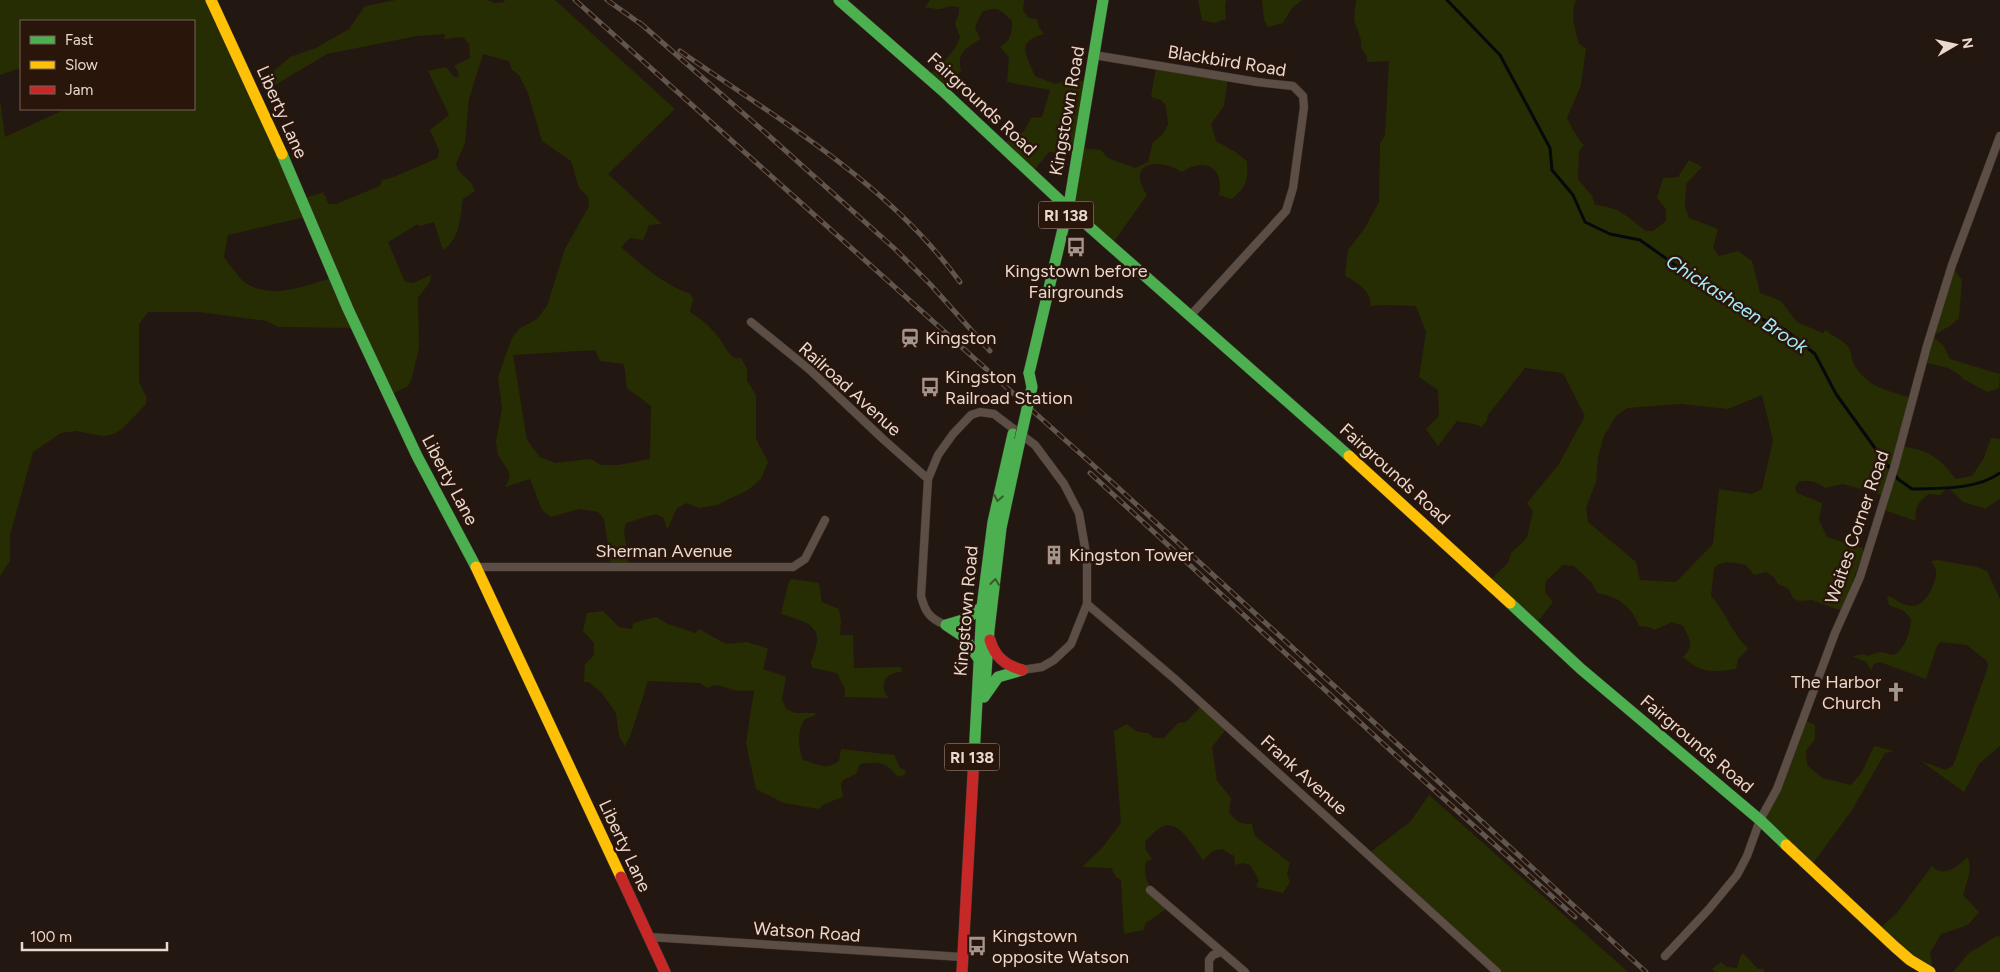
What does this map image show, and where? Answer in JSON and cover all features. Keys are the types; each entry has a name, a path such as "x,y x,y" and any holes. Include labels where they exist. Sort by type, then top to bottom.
{"street":[{"name":"Liberty Lane","path":"211,0 284,157 348,309 417,456 476,567 665,972"},
{"name":"Fairgrounds Road","path":"839,0 943,91 1068,208 1394,495 1581,669 1760,820 1895,947 1910,960 1930,972"},
{"name":"Kingstown Road","path":"969,856 974,838 989,630 1001,528 1029,373 1068,208 1103,0"},
{"name":"Blackbird Road","path":"1094,55 1257,82 1293,86 1303,96 1304,108 1293,188 1286,211 1191,315"},
{"name":"Waites Corner Road","path":"1665,956 1737,875 1747,856 1760,820 1777,789 1835,633 1860,577 1895,465 1927,346 1952,265 2000,136"},
{"name":"Railroad Avenue","path":"751,322 810,370 928,479"},
{"path":"978,658 964,637 930,617 924,609 921,596 928,479 938,455 954,434 971,414 980,412 994,414 1034,445 1064,484 1079,513 1087,559 1088,604 1071,644 1054,660 1042,667 1022,670 998,677 984,697"},
{"name":"Kingstown Road","path":"962,972 982,607 993,522 1016,437"},
{"name":"Sherman Avenue","path":"476,567 793,567 805,559 825,520"},
{"name":"Frank Avenue","path":"1088,604 1176,680 1498,972"},
{"path":"946,625 962,622 972,617 982,607"},
{"path":"989,630 991,644 997,656 1009,666 1022,670"},
{"path":"1150,890 1245,972"},
{"name":"Watson Road","path":"649,937 962,957"},
{"path":"1209,972 1209,960 1213,955 1221,952"}],"green space":[{"path":"0,0 211,0 304,198 324,192 323,195 326,195 329,204 336,204 380,186 382,180 394,177 438,158 439,150 430,130 449,115 428,71 446,67 454,77 459,77 454,66 470,58 469,44 463,37 444,39 445,34 417,36 327,54 275,85 268,76 290,57 316,48 349,29 365,6 396,0 487,0 495,3 504,2 505,0 555,0 675,109 608,174 662,224 649,225 643,240 630,238 621,247 663,280 691,294 693,299 690,312 713,331 732,356 741,358 747,369 747,381 756,395 756,439 768,462 761,479 748,490 717,505 699,508 687,503 677,508 668,528 664,518 656,514 626,523 624,531 629,565 611,565 604,519 598,512 579,509 551,517 542,510 530,479 505,487 510,477 508,470 498,455 496,442 502,408 498,377 512,338 519,329 537,319 547,306 565,249 589,206 588,197 579,188 571,161 542,141 528,93 519,75 512,70 509,61 483,54 469,99 465,143 456,164 458,170 472,184 475,191 463,199 460,220 453,240 443,250 434,222 420,226 418,224 388,242 405,282 413,283 431,275 430,282 418,298 419,348 408,386 390,395 356,328 278,327 267,321 199,312 148,312 139,324 139,382 147,398 146,404 122,429 114,434 103,436 76,431 61,433 33,452 10,535 10,561 0,576 0,100 5,137 64,110 195,110 195,20 20,20 20,68 0,75","holes":["309,216 335,277 287,290 263,290 251,286 241,279 224,257 228,235","595,350 600,361 624,364 627,388 651,406 650,459 618,465 601,465 591,459 555,463 540,457 527,440 513,355"]},
{"path":"930,0 1024,0 1023,10 1029,18 1037,19 1039,27 1044,34 1035,37 1026,45 1026,55 1035,76 1055,84 1067,80 1084,81 1078,148 1101,150 1108,158 1135,168 1148,162 1153,142 1163,134 1168,124 1166,106 1161,100 1151,97 1156,67 1228,77 1224,106 1211,124 1216,141 1247,161 1247,178 1244,187 1232,199 1219,195 1219,177 1211,167 1198,165 1182,172 1173,167 1163,165 1147,165 1142,169 1140,175 1141,184 1147,195 1112,244 1072,210 1076,154 1049,152 1033,172 1005,142 1024,131 1031,118 1042,117 1050,90 1007,82 1009,57 1000,47 1007,42 1010,36 1012,21 995,9 982,12 975,27 980,39 964,51 960,59 961,71 946,87 929,76 950,55 957,44 960,37 955,24 959,7 924,9"},
{"path":"1198,0 1226,0 1226,19 1214,23 1202,20"},
{"path":"1262,0 1302,0 1292,8 1283,23 1268,27 1264,20"},
{"path":"1356,0 1576,0 1573,11 1575,28 1579,44 1586,48 1581,85 1567,118 1584,145 1579,151 1578,179 1592,196 1595,205 1611,208 1628,217 1646,231 1653,231 1666,221 1666,209 1657,198 1663,178 1678,177 1689,160 1702,167 1686,184 1685,207 1689,218 1718,229 1713,248 1719,256 1738,251 1752,261 1760,293 1781,301 1797,322 1823,333 1826,330 1845,344 1851,351 1852,360 1858,370 1870,382 1885,390 1911,398 1901,446 1920,450 1933,456 1956,479 1972,476 1984,458 1991,438 2000,439 2000,499 1987,507 1987,509 1963,502 1948,487 1940,495 1929,494 1922,500 1916,509 1916,521 1878,508 1881,496 1879,494 1843,484 1825,488 1812,482 1799,482 1795,488 1797,493 1822,503 1819,520 1827,537 1863,548 1863,553 1842,611 1812,600 1799,601 1793,598 1788,588 1778,584 1774,577 1766,572 1754,575 1746,565 1721,563 1714,568 1711,596 1737,636 1748,649 1738,659 1736,669 1707,671 1690,663 1683,657 1689,649 1690,642 1683,626 1672,622 1655,630 1639,626 1628,608 1618,600 1605,594 1597,593 1592,583 1574,566 1563,565 1546,581 1545,592 1553,602 1536,624 1489,581 1508,563 1511,553 1527,538 1533,511 1527,503 1559,464 1585,416 1563,373 1525,368 1488,415 1482,427 1457,421 1438,446 1426,429 1439,416 1438,390 1419,377 1426,332 1416,306 1370,306 1371,301 1367,292 1359,284 1345,276 1348,250 1365,228 1379,202 1380,144 1385,135 1389,61 1367,62 1367,56 1361,48 1361,40 1354,20","holes":["1762,395 1773,440 1762,489 1752,494 1719,489 1713,544 1676,582 1640,580 1636,562 1588,522 1586,508 1596,482 1598,457 1604,436 1616,416 1627,408 1681,404 1728,409"]},
{"path":"1953,268 1962,280 1959,318 1950,326 1932,336"},
{"path":"1932,336 1943,345 1950,359 2000,374 1999,388 1988,392 1963,379 1948,368 1924,362"},
{"path":"1938,560 1977,567 1987,571 2000,599 2000,746 1979,764 1964,792 1921,761 1945,770 1953,766 1988,667 1987,661 1967,645 1941,642 1937,646 1926,679 1880,662 1874,664 1871,670 1866,662 1852,656 1865,654 1867,656 1880,652 1894,655 1902,648 1908,634 1911,619 1904,611 1889,605 1887,597 1889,596 1911,606 1923,602 1933,587 1936,576 1936,569 1931,561"},
{"path":"792,579 819,583 822,602 839,609 841,621 840,635 853,635 854,668 901,667 902,672 892,674 885,680 884,688 888,698 845,697 845,689 837,673 813,668 810,662 816,645 816,631 802,621 781,614 789,581"},
{"path":"603,611 619,627 632,629 633,623 656,617 668,624 695,633 699,629 726,644 747,642 768,649 763,669 786,677 782,699 786,709 795,713 814,713 816,715 804,720 800,728 799,742 803,760 821,766 830,766 839,761 841,749 894,755 900,768 906,771 904,775 898,777 890,768 882,764 860,764 856,774 843,780 841,785 843,797 824,804 819,809 784,803 756,789 746,743 754,691 736,690 716,685 707,688 700,683 648,681 630,737 625,746 619,736 616,713 601,692 589,682 584,682 585,664 594,655 594,643 583,631 587,613"},
{"path":"1200,707 1227,728 1212,747 1217,781 1231,798 1229,813 1239,822 1252,824 1255,836 1290,863 1287,873 1290,882 1283,893 1256,887 1259,880 1250,865 1243,863 1235,865 1234,856 1222,849 1213,851 1203,860 1179,829 1167,825 1158,829 1145,841 1146,850 1152,859 1146,862 1146,876 1166,909 1146,923 1143,930 1124,934 1121,880 1116,877 1111,868 1082,867 1102,848 1121,823 1114,731 1127,724 1134,730 1148,733 1154,738 1164,738 1178,723 1186,722"},
{"path":"1804,720 1815,725 1815,739 1806,751 1807,765 1822,778 1851,785 1862,772 1874,746 1894,751 1885,753 1852,810 1811,866 1761,820"},
{"path":"1429,795 1628,972 1498,972 1369,853 1410,822"},
{"path":"1967,857 1970,870 1963,895 1979,912 1968,925 1941,934 1930,953 1933,972 1879,929 1896,914 1932,866 1936,870 1951,870"},
{"path":"1997,936 2000,937 2000,972 1953,972 1969,953"},
{"path":"1743,953 1758,969 1763,969 1765,972 1715,972 1712,969 1721,962 1727,967 1737,968"}],"waterway":[{"name":"Chickasheen Brook","path":"1447,0 1500,55 1550,148 1552,170 1573,195 1585,222 1610,234 1640,240 1733,306 1784,329 1815,354 1836,394 1898,479 1912,489 1958,487 1980,483 2000,473"}],"railway":[{"path":"575,0 1112,482 1646,972"},
{"path":"607,0 645,27"},
{"path":"640,23 895,249 930,284 990,351"},
{"path":"680,51 793,128 866,184 900,214 931,246 960,282"},
{"path":"1090,473 1403,762 1575,917"}],"traffic: fast":[{"path":"839,0 943,91 1068,208 1349,456"},
{"path":"1029,373 1070,199 1103,0"},
{"path":"282,154 348,309 417,456 476,567"},
{"path":"1020,440 1032,387 1029,373"},
{"path":"974,757 982,607 993,522 1013,434"},
{"path":"985,687 989,630 1001,528 1020,440"},
{"path":"1510,603 1581,669 1760,820 1786,845"},
{"path":"946,625 966,619 982,607"},
{"path":"946,625 964,637 978,658"},
{"path":"984,697 998,677 1022,670"}],"traffic: slow":[{"path":"211,0 282,154"},
{"path":"1349,456 1510,603"},
{"path":"476,567 621,877"},
{"path":"1786,845 1895,947 1910,960 1930,972"}],"traffic: jam":[{"path":"990,640 1002,660 1022,670"},
{"path":"962,972 974,757"},
{"path":"621,877 665,972"}],"place":[{"name":"Kingstown before Fairgrounds","path":"1076,247"},
{"name":"Kingston","path":"910,338"},
{"name":"Kingston Railroad Station","path":"930,387"},
{"name":"Kingston Tower","path":"1054,555"},
{"name":"The Harbor Church","path":"1896,692"},
{"name":"Kingstown opposite Watson","path":"977,946"}]}
